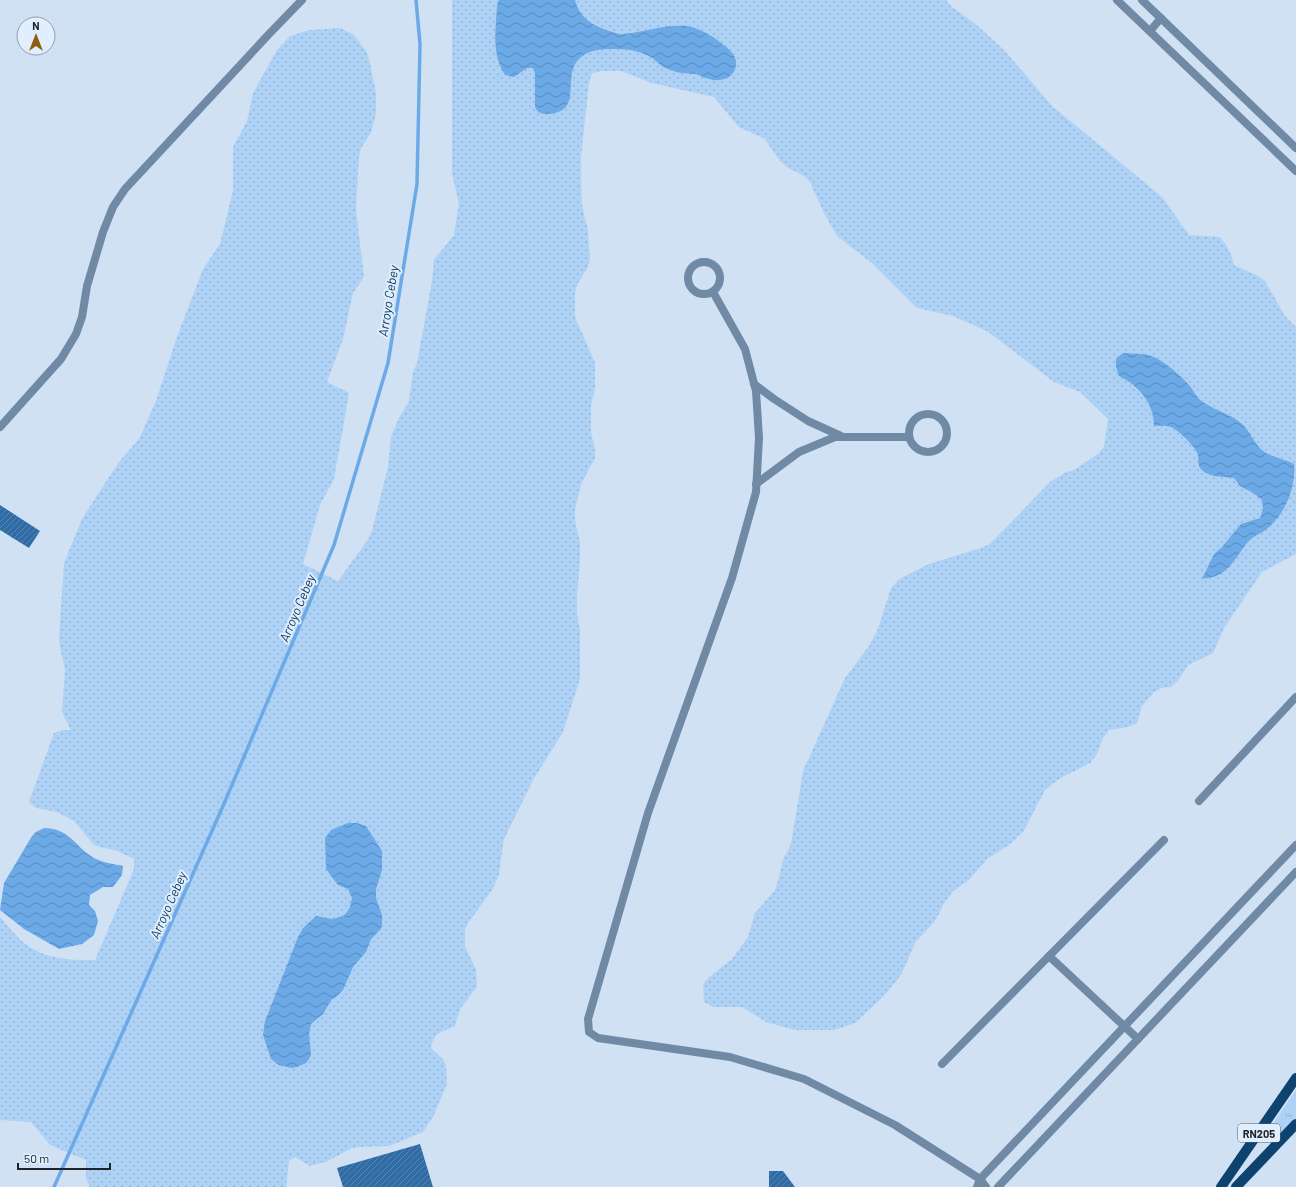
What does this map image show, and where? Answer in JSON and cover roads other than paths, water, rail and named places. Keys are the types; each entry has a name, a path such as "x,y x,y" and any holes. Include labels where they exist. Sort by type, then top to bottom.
{"main road":[{"name":"RN205","path":"1221,1187 1296,1078"},
{"name":"RN205","path":"1236,1187 1296,1124"}],"street":[{"path":"0,426 61,359 76,334 82,317 87,286 103,232 113,207 125,189 302,0"},
{"path":"1117,0 1296,171"},
{"path":"1142,0 1296,148"},
{"path":"1150,32 1161,18"},
{"path":"699,262 709,262 720,273 719,284 712,292 707,294 697,292 689,285 688,274 694,265 699,262"},
{"path":"712,292 745,349 756,391 759,438 756,492 732,578 648,813 588,1019 589,1032 598,1038 730,1057 804,1079 895,1125 980,1179 986,1187"},
{"path":"754,384 808,421 842,437"},
{"path":"926,414 938,416 946,426 948,432 947,439 944,444 934,452 921,451 915,447 909,437 909,430 915,419 926,414"},
{"path":"756,484 799,452 835,437 909,437"},
{"path":"1199,801 1296,697"},
{"path":"942,1064 1164,840"},
{"path":"977,1187 980,1179 1296,846"},
{"path":"998,1187 1296,872"},
{"path":"1049,956 1138,1039"}],"water":[{"path":"499,0 575,0 580,12 589,21 599,27 619,34 670,26 690,27 700,30 718,40 732,53 736,61 736,67 732,75 728,78 714,80 695,74 679,73 670,70 663,67 651,57 635,51 623,49 603,49 593,51 583,55 574,66 569,101 566,107 559,112 547,114 541,113 537,111 535,107 535,73 533,68 527,68 514,77 505,75 498,59 495,32 497,5"},
{"path":"1124,353 1147,355 1164,363 1174,370 1190,386 1203,402 1241,423 1255,443 1262,450 1269,455 1294,464 1291,491 1280,515 1266,530 1250,540 1233,563 1225,571 1218,575 1202,579 1214,554 1222,547 1241,524 1260,518 1263,509 1262,500 1255,494 1240,486 1234,478 1213,476 1205,473 1199,466 1197,452 1183,436 1171,427 1154,426 1151,410 1144,396 1133,385 1119,376 1116,367 1116,358"},
{"path":"348,823 357,823 366,826 382,851 382,870 376,889 376,898 382,915 381,929 371,939 366,952 353,967 343,990 332,999 323,1014 311,1024 309,1034 311,1055 306,1063 292,1068 279,1065 271,1059 263,1035 265,1021 298,937 303,928 316,916 333,919 345,915 350,907 352,898 348,889 338,885 326,869 325,838 331,830"},
{"path":"44,828 61,831 89,855 96,859 123,866 122,875 113,887 103,887 90,895 89,905 95,911 98,921 94,935 82,944 59,949 24,929 0,910 4,883 32,836"}],"waterway":[{"name":"Arroyo Cebey","path":"54,1187 223,806 334,545 388,363 417,184 420,44 416,0"}]}
